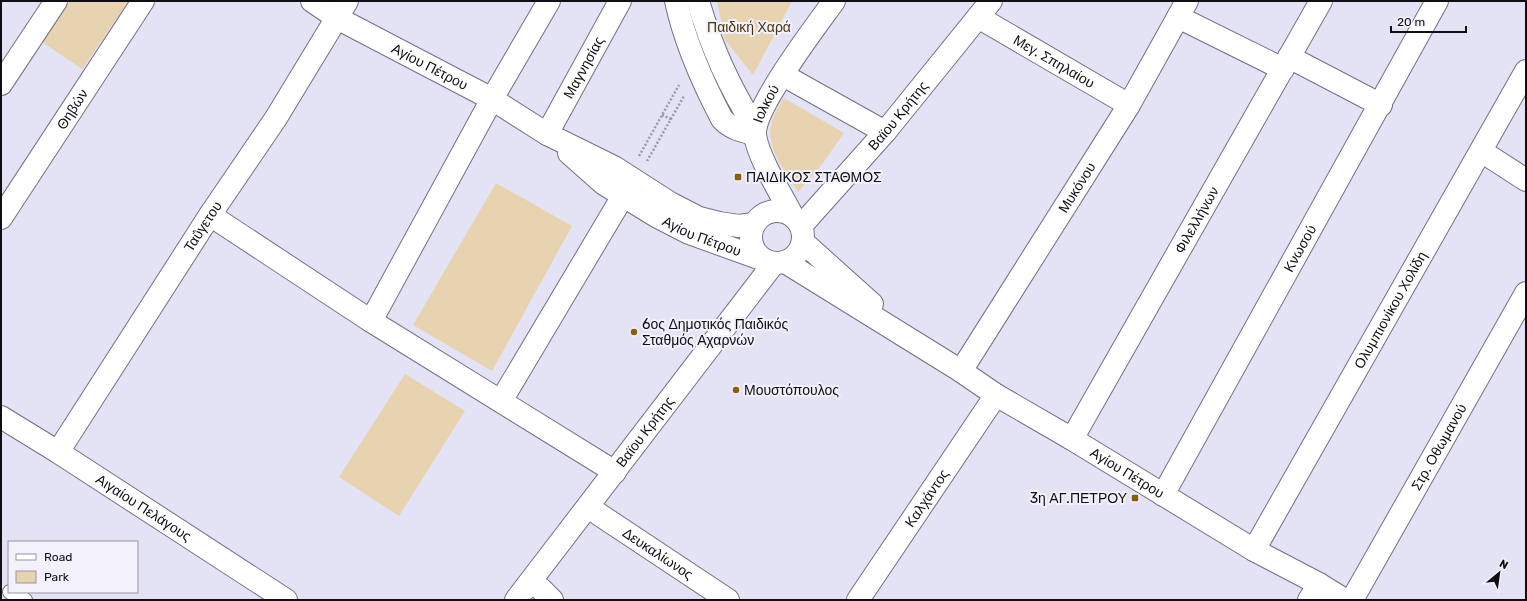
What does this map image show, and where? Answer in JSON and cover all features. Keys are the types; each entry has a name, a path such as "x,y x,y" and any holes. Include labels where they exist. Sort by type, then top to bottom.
{"street":[{"path":"1,84 56,1"},
{"name":"Θηβών","path":"1,218 143,1"},
{"name":"Αγίου Πέτρου","path":"312,1 342,9 492,99 547,134 614,167 629,184 689,233 775,262 961,370 996,395 1072,439 1254,550 1314,592 1345,600"},
{"path":"371,321 492,99 549,1"},
{"name":"Μαγνησίας","path":"547,134 620,1"},
{"path":"676,1 696,66 722,119 735,129 755,131"},
{"path":"698,1 714,51 733,92 755,131"},
{"name":"Ιολκού","path":"799,228 758,148 755,131 762,108 783,74 834,1"},
{"name":"Φιλελλήνων","path":"1072,439 1321,1"},
{"name":"Κνωσού","path":"1163,495 1381,105 1437,1"},
{"name":"Ταΰγετου","path":"58,452 210,215 276,118 342,9"},
{"name":"Μεγ. Σπηλαίου","path":"985,9 1129,106"},
{"name":"Βαϊου Κρήτης","path":"799,228 885,132 985,9"},
{"path":"1183,9 1286,63 1381,105"},
{"name":"Μυκόνου","path":"961,370 1129,106 1183,9"},
{"name":"Ολυμπιονίκου Χολίδη","path":"1254,550 1526,71"},
{"path":"783,74 885,132"},
{"path":"1481,151 1526,180"},
{"path":"501,401 629,184"},
{"name":"Αγίου Πέτρου","path":"629,184 699,218 739,226 754,224"},
{"path":"770,211 782,211 799,228 800,251 794,258 775,262 756,254 751,244 751,234 754,224 761,216 770,211"},
{"path":"210,215 371,321 615,472"},
{"name":"Αγίου Πέτρου","path":"799,228 913,341"},
{"name":"Βαϊου Κρήτης","path":"516,600 775,262"},
{"name":"Στρ. Οθωμανού","path":"1352,600 1526,293"},
{"name":"Καλχάντος","path":"858,600 996,395"},
{"name":"Αιγαίου Πελάγους","path":"1,417 58,452 286,600"},
{"name":"Δευκαλίωνος","path":"588,507 728,600"},
{"path":"531,582 552,600"}],"lane":[{"path":"12,593 25,600"}],"path":[{"path":"629,184 662,115 696,66"},
{"path":"629,184 671,119 696,66"},
{"path":"662,115 671,119"}],"green space":[{"path":"69,1 129,1 82,69 42,42"},
{"name":"Παιδική Χαρά","path":"717,1 792,1 753,75 725,40"},
{"path":"784,98 844,133 823,163 798,192 778,160 771,142 771,124 775,113"},
{"path":"496,183 572,226 492,371 413,325"},
{"path":"405,374 465,411 399,516 339,477"}],"place":[{"name":"ΠΑΙΔΙΚΟΣ ΣΤΑΘΜΟΣ","path":"738,177"},
{"name":"6ος Δημοτικός Παιδικός Σταθμός Αχαρνών","path":"634,332"},
{"name":"Μουστόπουλος","path":"736,390"},
{"name":"3η ΑΓ.ΠΕΤΡΟΥ","path":"1135,498"}]}
